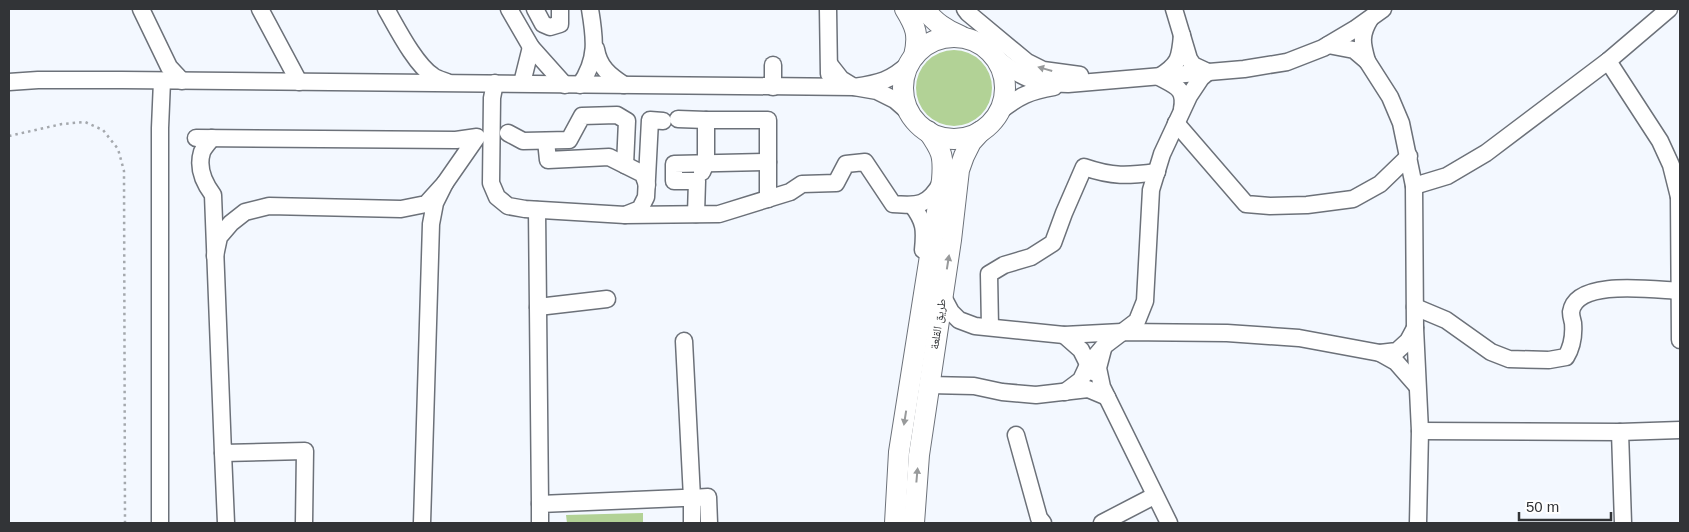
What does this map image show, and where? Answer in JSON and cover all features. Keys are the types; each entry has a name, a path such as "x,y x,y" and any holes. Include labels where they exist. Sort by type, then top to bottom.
{"main road":[{"path":"905,9 917,32 917,42 906,72 903,88 911,114 916,121 936,136 953,139 970,136 988,127 1000,111 1006,91 1002,70 996,57 981,44 942,26 924,9"},
{"path":"912,59 926,44 942,38 963,37"},
{"name":"طريق القلعة","path":"914,523 918,455 960,170 971,142 981,130"},
{"name":"طريق القلعة","path":"895,523 900,452 942,180 943,162 940,149 928,131"}],"street":[{"path":"141,9 164,58 172,72 182,81"},
{"path":"260,9 299,82"},
{"path":"386,9 404,41 419,62 432,76 450,84"},
{"path":"509,9 531,47 573,85"},
{"path":"535,9 542,24 550,26 560,24 560,9"},
{"path":"590,9 601,66 606,73 624,85"},
{"path":"812,87 822,83 829,77 828,9"},
{"path":"965,9 1027,62 1043,70 1084,76 1090,82"},
{"path":"1174,9 1186,51 1193,65 1208,72"},
{"path":"1414,186 1447,176 1486,152 1608,61 1669,9"},
{"path":"996,57 1023,78 1042,83 1068,84 1244,69 1287,62 1328,45 1377,13"},
{"path":"1367,61 1363,46 1364,30 1377,13"},
{"path":"1159,77 1173,68 1177,62 1182,35"},
{"path":"391,83 406,77 410,67 404,41"},
{"path":"573,85 591,66 595,42"},
{"path":"1328,45 1354,50 1367,61 1390,97 1401,123 1409,156 1414,186 1415,328 1420,431 1418,523"},
{"path":"522,83 531,47"},
{"path":"160,523 160,74 164,58"},
{"path":"9,82 38,80 854,87 878,83 896,76 912,59"},
{"path":"1608,61 1660,141 1671,165 1680,197 1680,340"},
{"path":"773,65 773,87"},
{"path":"830,65 841,78 854,87 877,91 895,100 911,114"},
{"path":"1065,392 1081,380 1088,365 1104,346 1137,321 1144,301 1151,190 1162,154 1179,118 1195,86 1208,72"},
{"path":"1159,77 1182,92 1183,101 1179,118"},
{"path":"422,523 431,224 435,203 446,183 460,162 484,138 492,119 492,98 495,83"},
{"path":"1000,111 1015,99 1028,93 1068,84"},
{"path":"508,133 523,141 569,140 582,116 617,115 628,121 626,165"},
{"path":"1179,118 1246,204 1307,205 1353,199 1380,184 1409,156"},
{"path":"625,215 640,209 646,197 650,120 768,120 768,199"},
{"path":"696,214 697,181 706,163 706,120"},
{"path":"226,523 213,194 206,185 200,168 204,138 456,140 484,138"},
{"path":"484,138 491,183 497,197 508,206 537,210 625,215 719,214 790,192 802,184 836,183 846,164 865,162 893,204 912,205 927,201 935,193 942,180"},
{"path":"439,140 455,147 460,162"},
{"path":"546,141 548,160 609,157 643,174 647,185"},
{"path":"697,181 674,181 674,164 768,162"},
{"path":"990,328 989,274 1004,265 1031,258 1053,243 1084,167 1102,174 1124,176 1157,172"},
{"path":"215,256 220,237 231,223 245,212 269,206 401,209 426,204 446,183"},
{"path":"909,391 925,231 921,217 912,205"},
{"path":"537,210 540,523"},
{"path":"1415,307 1446,320 1491,352 1508,359 1549,360 1566,357 1571,349 1573,324 1571,314 1573,306 1581,297 1591,292 1614,288 1679,291"},
{"path":"942,297 951,312 959,320 976,326 1064,335 1122,332 1227,333 1299,338 1380,353 1397,351 1408,341 1415,328"},
{"path":"538,306 607,298"},
{"path":"1144,301 1153,323 1167,332"},
{"path":"1064,335 1081,350 1169,523"},
{"path":"684,341 692,523"},
{"path":"1104,346 1098,368 1104,392"},
{"path":"1380,353 1396,362 1417,386"},
{"path":"929,386 974,386 1002,392 1036,395 1088,389 1104,392"},
{"path":"1420,431 1620,432 1680,430"},
{"path":"1620,432 1624,523"},
{"path":"1016,435 1041,521"},
{"path":"223,453 305,451 304,523"},
{"path":"1102,523 1154,496"},
{"path":"540,504 708,497 709,523"}],"path":[{"path":"9,136 62,124 86,122 103,130 118,149 124,171 125,523"}],"green space":[{"path":"954,50 969,53 981,61 989,73 992,88 989,103 981,115 969,123 954,126 939,123 927,115 919,103 916,88 919,73 927,61 939,53"},
{"path":"643,513 643,523 567,523 566,515"}]}
